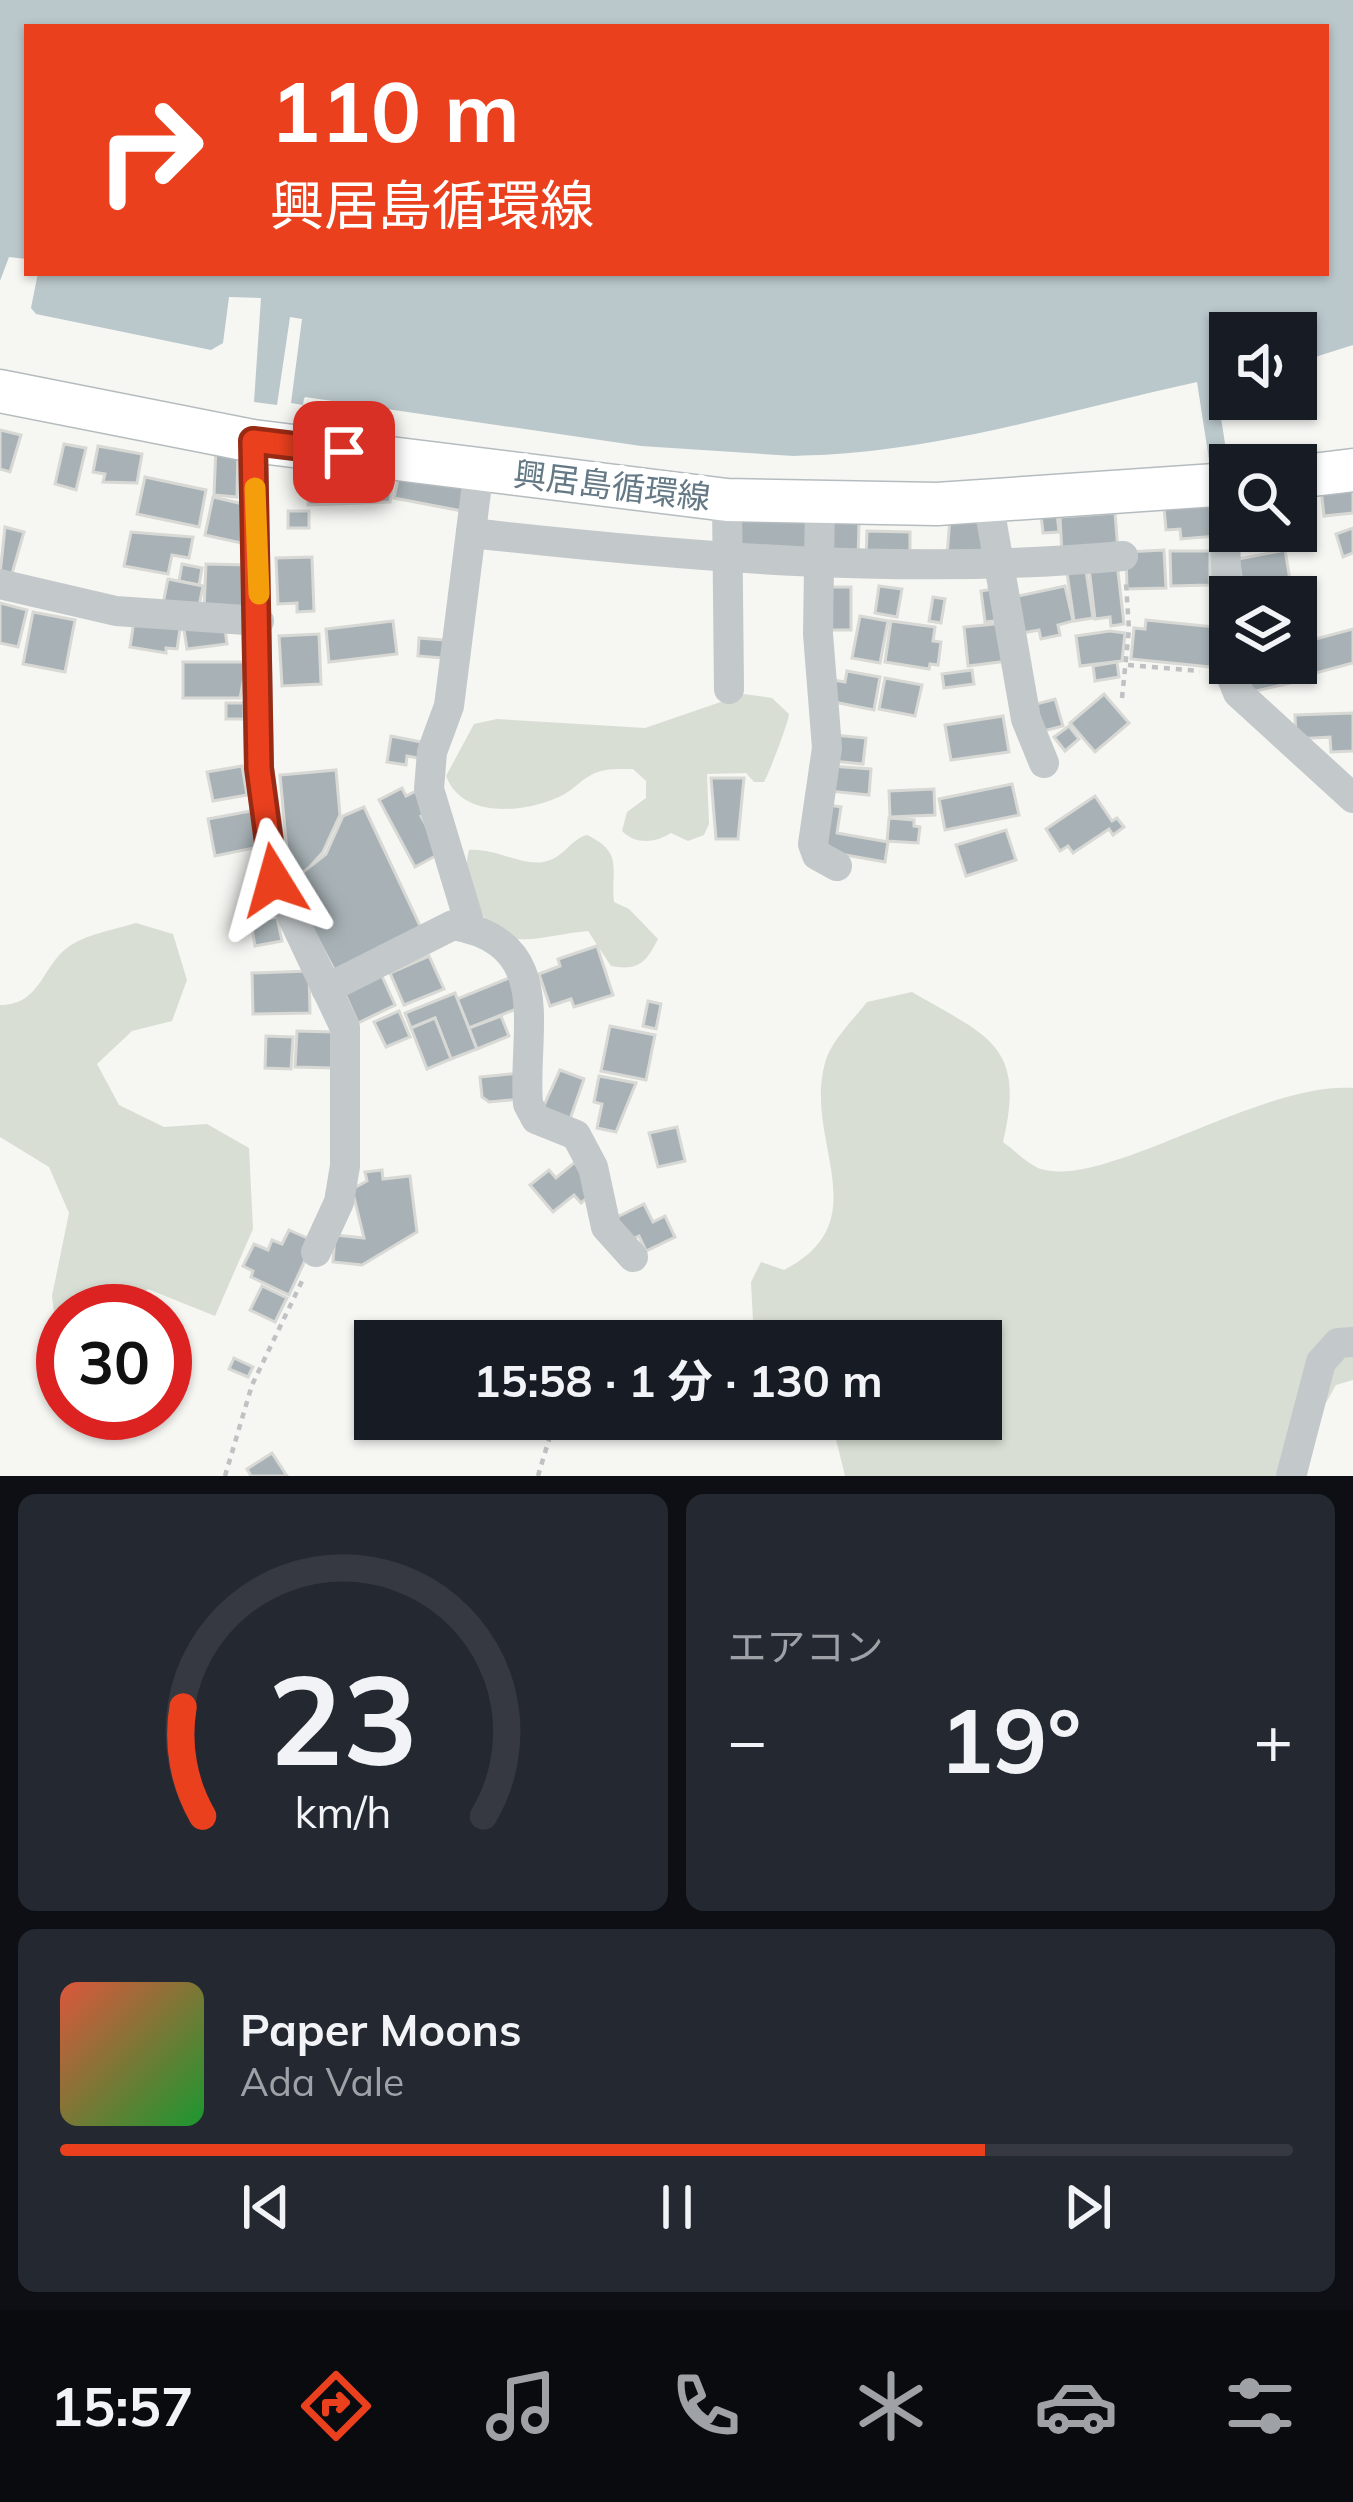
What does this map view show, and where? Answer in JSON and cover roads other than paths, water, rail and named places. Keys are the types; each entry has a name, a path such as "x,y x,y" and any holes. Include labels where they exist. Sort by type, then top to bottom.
{"main road":[{"name":"興居島循環線","path":"0,391 253,441 728,500 988,501 1209,486"},
{"path":"1317,474 1353,470"}],"street":[{"path":"253,441 259,768 274,880 345,1028 349,1090 339,1202 316,1252"},
{"path":"471,928 428,789 432,752 449,706 478,468"},
{"path":"728,500 729,689"},
{"path":"988,501 1026,719 1044,764"},
{"path":"820,502 820,694 827,748 813,844 817,855 837,866"},
{"path":"471,533 726,561 939,562 999,568 1124,556"},
{"path":"1228,552 1229,674 1238,693 1353,798"},
{"path":"0,584 116,611 259,620"},
{"path":"326,989 453,925 471,928 519,963 532,1016 525,1062 528,1104 536,1120 576,1135 593,1167 606,1227 633,1257"},
{"path":"1291,1476 1321,1362 1338,1343 1353,1342"}]}
